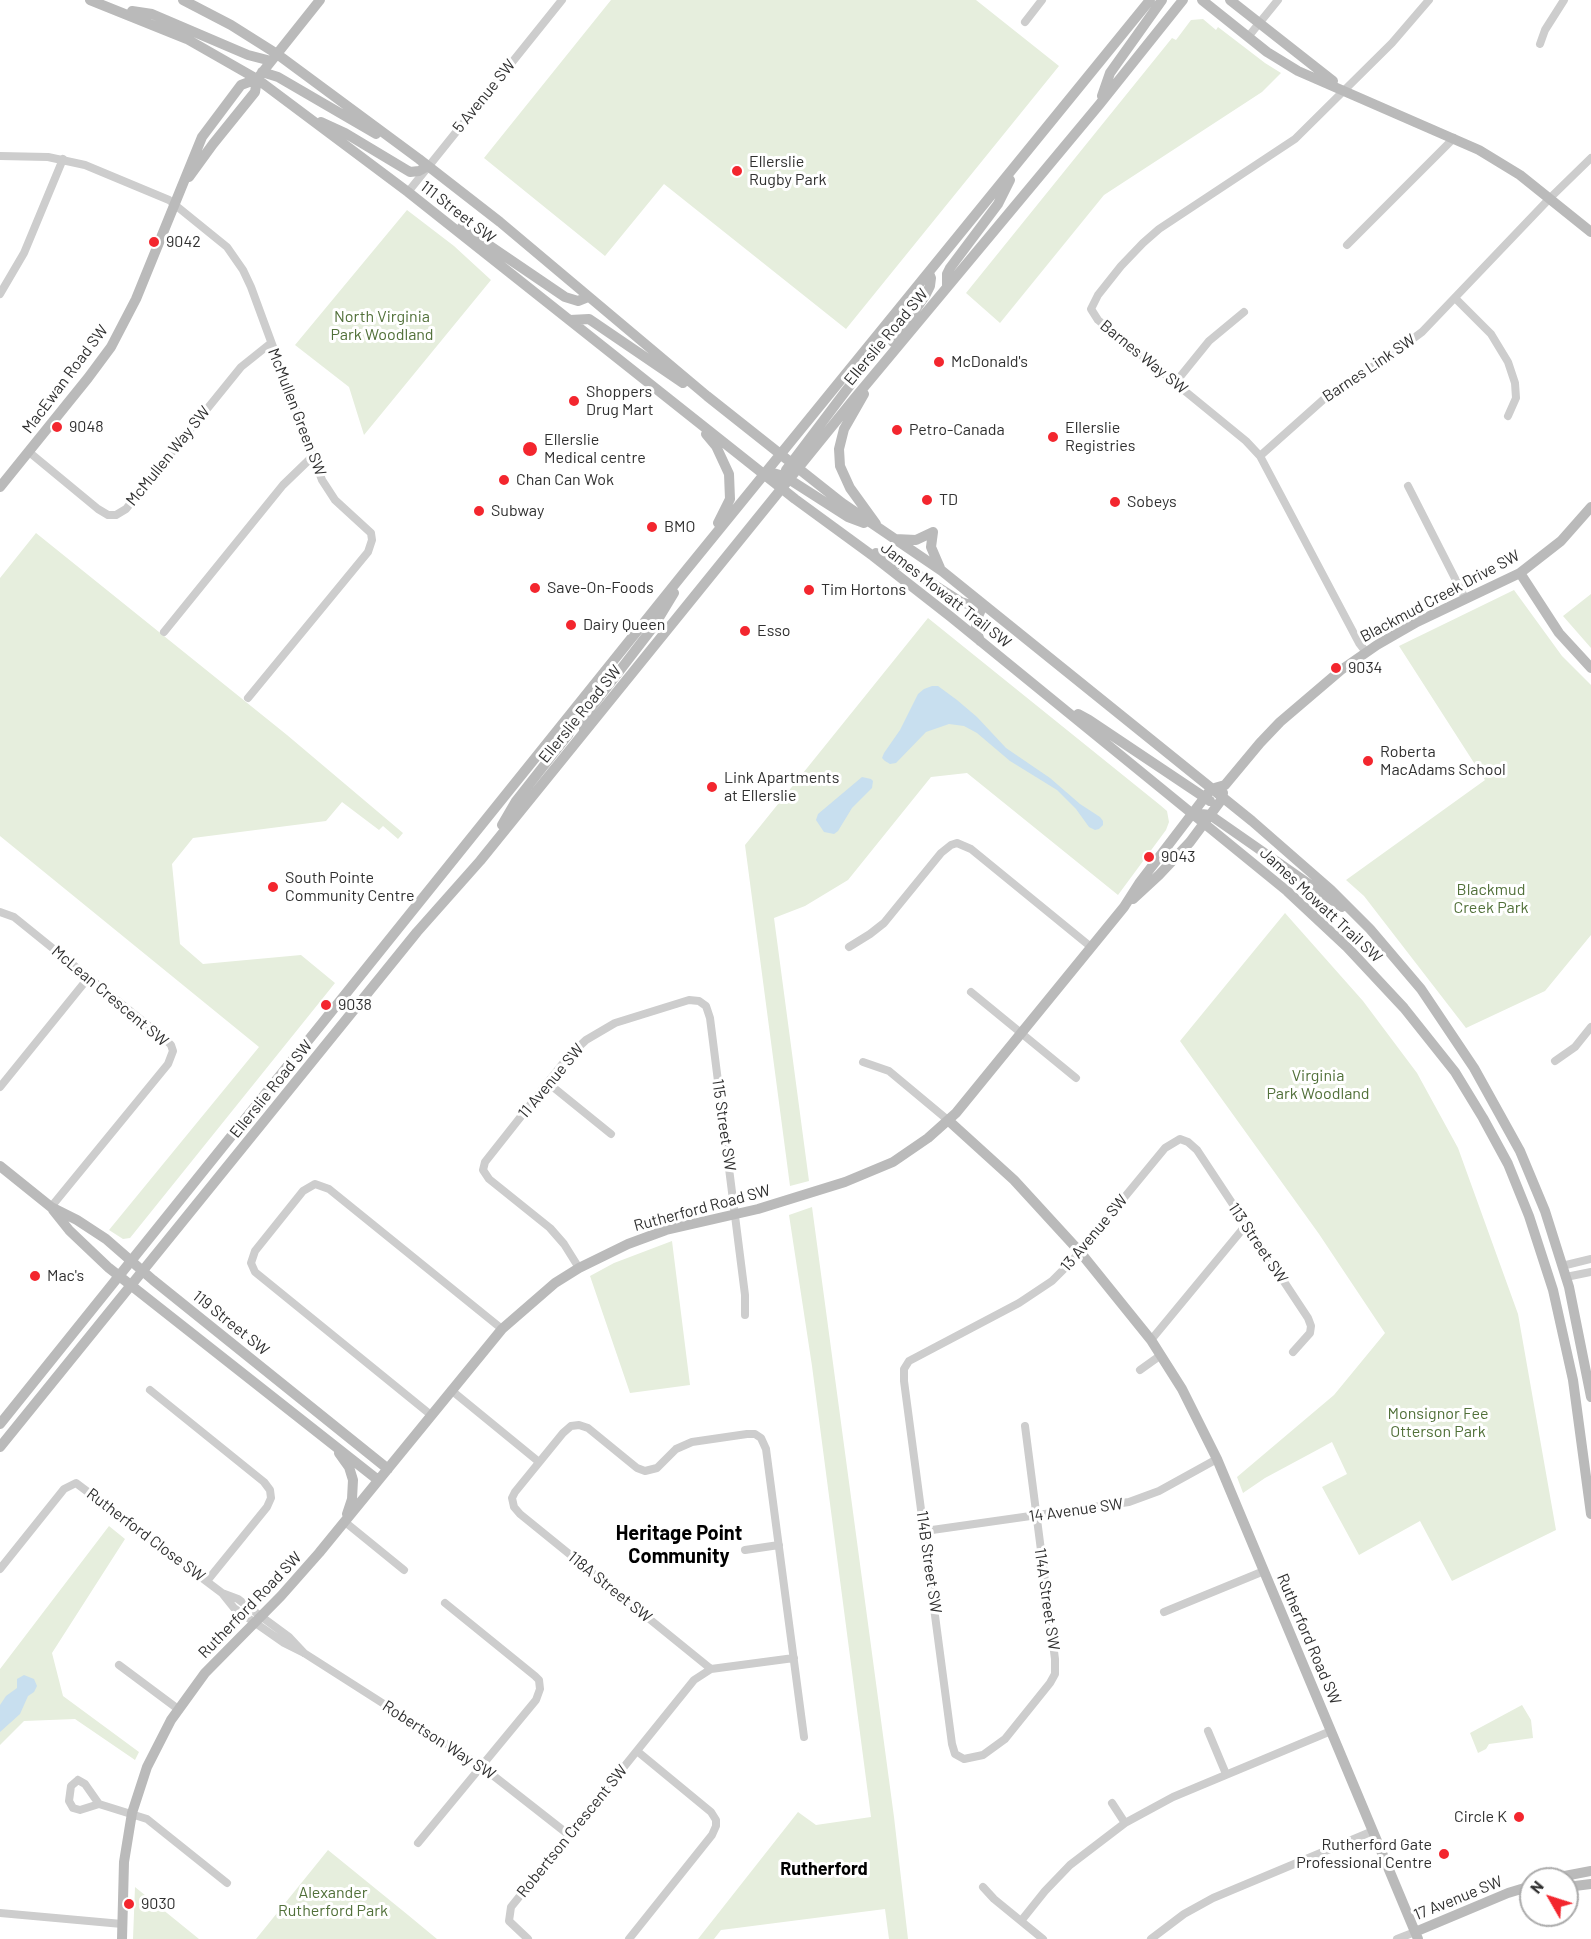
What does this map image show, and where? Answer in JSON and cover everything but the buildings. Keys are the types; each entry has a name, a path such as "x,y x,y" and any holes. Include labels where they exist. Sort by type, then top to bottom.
{"main road":[{"name":"111 Street SW","path":"90,0 187,39 260,76 309,118 444,220 782,489"},
{"name":"111 Street SW","path":"183,0 222,19 429,166 500,222 794,466"},
{"name":"MacEwan Road SW","path":"0,487 99,364 120,332 185,182 195,152 216,116 241,85 260,76 320,0"},
{"name":"Ellerslie Road SW","path":"0,1424 683,574 1150,0"},
{"path":"1099,105 1110,73 1162,0"},
{"name":"Ellerslie Road SW","path":"0,1447 417,932 480,861 782,489 794,466 883,364 1099,105 1183,0"},
{"path":"1202,0 1248,37 1298,71 1479,150 1520,175 1591,232"},
{"path":"1230,0 1345,90"},
{"path":"114,8 152,14 248,55 274,57"},
{"path":"260,76 278,77 404,148"},
{"path":"309,118 345,133 410,172 429,166"},
{"path":"947,286 947,274 950,268 998,204 1019,161"},
{"path":"444,220 464,228 568,299 581,301 588,297"},
{"path":"883,364 890,346 930,286 929,273"},
{"path":"758,436 773,443 786,438 869,339 903,304"},
{"path":"794,466 872,355 903,304"},
{"path":"570,320 589,319 666,373 707,396"},
{"path":"872,377 844,429 839,456 840,466 850,488 880,529"},
{"path":"686,411 716,446 729,474 731,486 730,499 724,513 699,555"},
{"name":"James Mowatt Trail SW","path":"794,466 942,572 1208,793 1222,799 1296,858 1361,920 1421,988 1498,1109 1532,1179 1566,1277 1591,1397"},
{"path":"764,475 773,473 787,478 848,517 880,529"},
{"name":"James Mowatt Trail SW","path":"782,489 980,641 1192,813 1207,819 1347,947 1404,1008 1455,1072 1508,1164 1549,1275 1573,1380 1591,1514"},
{"name":"Blackmud Creek Drive SW","path":"1225,785 1260,743 1293,710 1332,677 1366,652 1417,622 1520,573 1561,541 1591,507"},
{"path":"894,539 916,540 933,532 930,547 942,572"},
{"path":"859,546 906,567 961,602 974,606 983,605 976,621 980,641"},
{"path":"1520,573 1559,633 1591,668"},
{"path":"584,732 584,717 654,626 683,574"},
{"path":"1061,707 1089,720 1208,793 1225,785"},
{"path":"480,861 516,801 568,735 574,723 575,710"},
{"name":"Rutherford Road SW","path":"1124,907 1159,875 1207,819 1222,799 1225,785"},
{"name":"Rutherford Road SW","path":"122,1939 126,1845 132,1813 147,1767 178,1709 205,1673 298,1577 345,1522 502,1329 532,1301 579,1268 612,1251 647,1236 685,1225 735,1215 835,1186 876,1170 906,1154 949,1121 1124,907 1140,882 1208,793"},
{"path":"1207,819 1361,920"},
{"name":"Rutherford Road SW","path":"949,1121 1014,1180 1080,1252 1151,1340 1191,1404 1217,1459 1417,1935"},
{"name":"119 Street SW","path":"0,1166 51,1207 77,1220 106,1239 142,1271 388,1469"},
{"name":"119 Street SW","path":"51,1207 69,1230 120,1276 378,1480"},
{"path":"1549,1275 1562,1266"},
{"path":"1549,1275 1566,1277"},
{"path":"334,1446 349,1467 352,1480 352,1499 345,1522"},
{"name":"17 Avenue SW","path":"1417,1935 1519,1890"}],"street":[{"name":"5 Avenue SW","path":"408,192 562,0"},
{"path":"1025,22 1042,0"},
{"path":"1248,37 1278,0"},
{"path":"1345,90 1392,43 1429,0"},
{"path":"1540,44 1545,30 1564,0"},
{"name":"Barnes Way SW","path":"1345,90 1288,145 1151,235 1127,258 1094,299 1091,309 1094,317 1246,441 1260,456 1366,652"},
{"path":"1347,245 1454,138"},
{"name":"McMullen Green SW","path":"0,156 63,159 86,165 165,198 214,235 233,255 251,287 319,474 330,492 371,533 372,544 368,552 248,698"},
{"name":"Barnes Link SW","path":"1260,456 1333,391 1410,342 1591,158"},
{"path":"0,294 24,253 63,159"},
{"path":"1455,298 1491,334 1508,362 1515,383 1516,398 1508,416"},
{"path":"1175,383 1209,341 1244,312"},
{"name":"McMullen Way SW","path":"29,452 98,509 108,515 116,515 126,508 241,367 271,343"},
{"path":"164,632 283,486 312,457"},
{"path":"1408,486 1466,598"},
{"path":"849,947 884,923 941,853 957,843 971,849 1091,947"},
{"name":"McLean Crescent SW","path":"0,912 14,917 172,1047 172,1055 168,1064 51,1207"},
{"path":"0,1087 89,977"},
{"path":"971,992 1076,1077"},
{"name":"11 Avenue SW","path":"579,1268 564,1244 550,1228 489,1179 483,1170 488,1158 577,1048 607,1026 689,1000 699,1001 706,1006"},
{"name":"115 Street SW","path":"706,1006 735,1215 745,1295 745,1315"},
{"path":"1554,1061 1575,1047 1591,1027"},
{"path":"863,1062 889,1071 949,1121"},
{"path":"548,1083 611,1134"},
{"name":"13 Avenue SW","path":"904,1369 914,1356 1019,1303 1061,1273 1165,1148 1180,1139"},
{"name":"113 Street SW","path":"1180,1139 1188,1142 1197,1150 1308,1318 1311,1326 1310,1333 1293,1352"},
{"path":"431,1415 259,1276 251,1263 253,1254 303,1191 315,1184 329,1189 502,1329"},
{"path":"1151,1340 1246,1225"},
{"path":"1562,1266 1591,1260"},
{"path":"1566,1277 1591,1272"},
{"path":"1140,1370 1161,1355"},
{"name":"114B Street SW","path":"904,1369 904,1387 952,1744 956,1754"},
{"path":"150,1390 264,1482 270,1490 270,1503 207,1581"},
{"path":"451,1390 539,1462 563,1433 574,1425 588,1428 636,1468 645,1471 657,1468 676,1449 692,1442 747,1434 760,1436 766,1449 804,1737"},
{"name":"114A Street SW","path":"956,1754 968,1760 983,1755 997,1746 1050,1683 1054,1674 1055,1665 1025,1426"},
{"name":"14 Avenue SW","path":"925,1531 1119,1504 1139,1499 1217,1459"},
{"name":"118A Street SW","path":"539,1462 515,1492 512,1503 520,1514 711,1669"},
{"name":"Rutherford Close SW","path":"0,1569 64,1489 76,1483 222,1593 238,1599 258,1620"},
{"path":"345,1522 404,1570"},
{"path":"745,1550 779,1545"},
{"path":"1164,1612 1264,1570"},
{"path":"418,1843 536,1700 541,1685 530,1672 445,1603"},
{"name":"Robertson Way SW","path":"258,1620 289,1637 304,1653 481,1767 569,1835"},
{"path":"711,1669 794,1658"},
{"path":"119,1665 178,1709"},
{"name":"Robertson Crescent SW","path":"528,1939 511,1924 508,1918 509,1911 694,1680 711,1669"},
{"path":"1208,1731 1226,1774"},
{"path":"1021,1921 1070,1865 1125,1822 1167,1800 1331,1731"},
{"name":"Robertson Crescent SW","path":"628,1939 712,1835 716,1826 716,1820 711,1812 637,1751"},
{"path":"1112,1803 1125,1822"},
{"path":"99,1804 147,1819 227,1884"},
{"path":"1151,1939 1184,1914 1213,1898 1373,1831"},
{"path":"983,1887 994,1899 1043,1939"},
{"path":"0,1913 122,1924"},
{"name":"17 Avenue SW","path":"1397,1939 1417,1935"}],"green space":[{"name":"Ellerslie Rugby Park","path":"611,0 976,0 1059,66 846,329 664,184 605,256 484,158"},
{"path":"1203,19 1216,30 1218,27 1281,73 1262,92 1104,195 1000,323 966,293 1172,38 1176,40 1191,20"},
{"name":"North Virginia Park Woodland","path":"407,210 454,246 491,280 364,435 349,387 295,345"},
{"path":"36,533 287,735 403,833 398,839 383,826 379,830 342,802 326,821 193,838 172,864 180,944 203,964 301,955 335,983 130,1238 123,1239 109,1230 259,1047 0,836 0,578"},
{"name":"Blackmud Creek Park","path":"1514,590 1562,656 1591,685 1591,935 1545,991 1466,1028 1364,896 1346,880 1485,780 1399,646"},
{"path":"1591,594 1591,648 1563,616"},
{"path":"928,618 1160,805 1167,811 1169,822 1166,830 1118,895 967,773 931,777 848,880 805,906 774,918 809,1181 790,1186 745,845"},
{"name":"Monsignor Fee Otterson Park","path":"1285,913 1363,1001 1417,1073 1458,1148 1518,1314 1556,1530 1452,1581 1420,1521 1359,1555 1322,1487 1347,1474 1332,1442 1265,1478 1243,1493 1237,1477 1334,1395 1385,1333 1319,1234 1180,1041"},
{"path":"812,1207 894,1817 908,1939 889,1939 885,1909 721,1930 714,1939 698,1939 798,1812 816,1825 871,1817 812,1366 789,1215"},
{"path":"672,1241 690,1385 630,1393 590,1276 614,1263"},
{"path":"109,1526 125,1539 52,1653 63,1696 139,1752 135,1760 75,1719 24,1721 0,1745 0,1669"},
{"path":"1522,1705 1531,1720 1533,1738 1489,1744 1486,1749 1478,1753 1470,1733"},
{"name":"Alexander Rutherford Park","path":"328,1850 408,1915 437,1939 256,1939"},
{"path":"135,1887 199,1939 133,1939"}],"water":[{"path":"932,686 938,686 957,700 977,717 1006,748 1050,778 1080,804 1100,817 1103,825 1095,830 1089,827 1076,809 1057,790 1010,761 977,733 964,726 949,724 926,732 896,763 890,764 885,761 882,758 884,753 900,730 918,694"},
{"path":"862,777 873,781 872,788 852,808 838,831 834,834 824,832 816,820 818,814"},
{"path":"24,1675 34,1679 37,1686 28,1696 20,1714 0,1732 0,1705 6,1696 17,1688 17,1679"}],"place":[{"name":"Ellerslie Rugby Park","path":"737,171"},
{"name":"9042","path":"154,242"},
{"name":"McDonald's","path":"939,362"},
{"name":"Shoppers Drug Mart","path":"574,401"},
{"name":"9048","path":"57,427"},
{"name":"Petro-Canada","path":"897,430"},
{"name":"Ellerslie Registries","path":"1053,437"},
{"name":"Ellerslie Medical centre","path":"530,449"},
{"name":"Chan Can Wok","path":"504,480"},
{"name":"TD","path":"927,500"},
{"name":"Sobeys","path":"1115,502"},
{"name":"Subway","path":"479,511"},
{"name":"BMO","path":"652,527"},
{"name":"Save-On-Foods","path":"535,588"},
{"name":"Tim Hortons","path":"809,590"},
{"name":"Dairy Queen","path":"571,625"},
{"name":"Esso","path":"745,631"},
{"name":"9034","path":"1336,668"},
{"name":"Roberta MacAdams School","path":"1368,761"},
{"name":"Link Apartments at Ellerslie","path":"712,787"},
{"name":"9043","path":"1149,857"},
{"name":"South Pointe Community Centre","path":"273,887"},
{"name":"9038","path":"326,1005"},
{"name":"Mac's","path":"35,1276"},
{"name":"Circle K","path":"1519,1817"},
{"name":"Rutherford Gate Professional Centre","path":"1444,1854"},
{"name":"9030","path":"129,1904"}],"district":[{"name":"Heritage Point Community","path":"679,1544"},
{"name":"Rutherford","path":"824,1869"}],"park label":[{"name":"Virginia Park Woodland","path":"1318,1085"}]}
